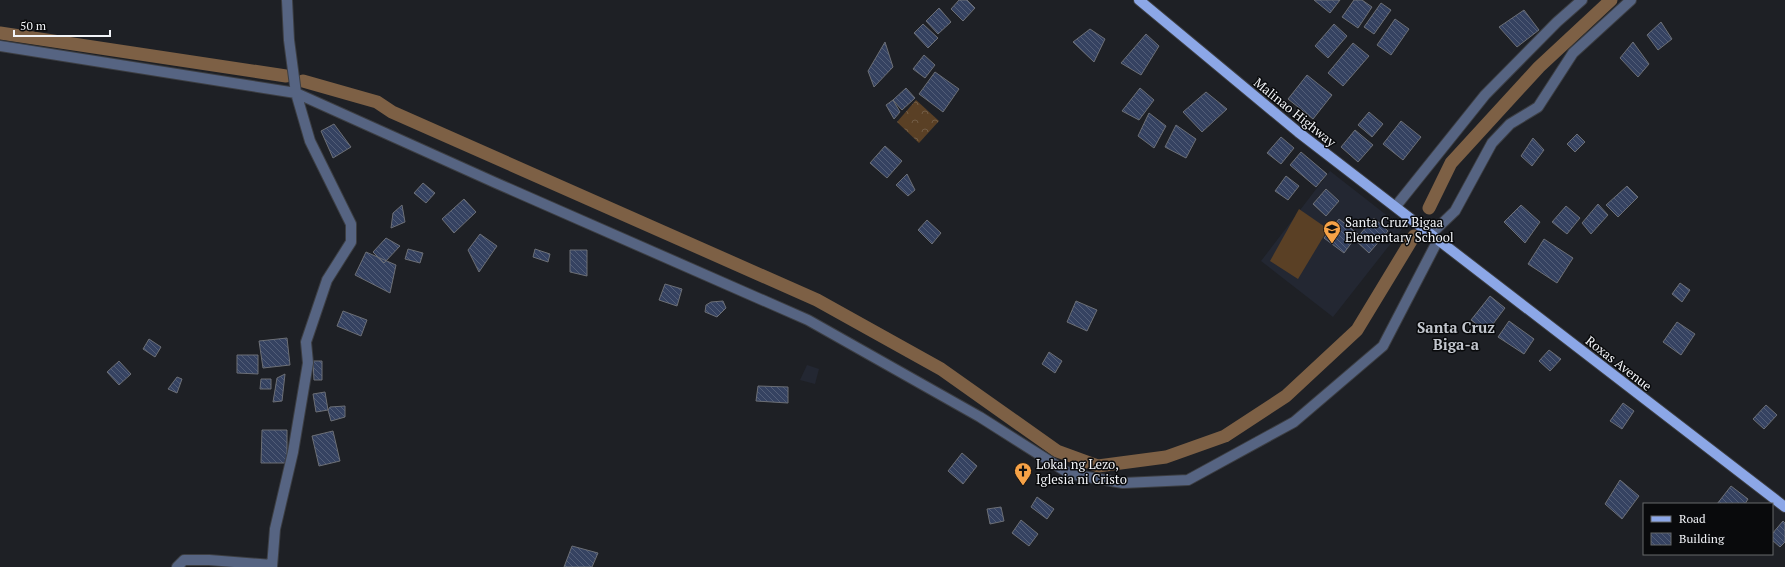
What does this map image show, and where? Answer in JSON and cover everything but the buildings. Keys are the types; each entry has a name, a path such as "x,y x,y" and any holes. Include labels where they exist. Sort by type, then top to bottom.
{"main road":[{"name":"Malinao Highway","path":"1139,0 1298,132 1435,237"},
{"name":"Roxas Avenue","path":"1435,237 1785,507"}],"street":[{"path":"177,567 184,560 209,560 272,566 276,529 293,452 308,363 306,342 327,280 351,242 351,224 310,140 296,93 289,40 287,0"},
{"path":"1396,206 1485,95 1556,22 1582,0"},
{"path":"0,46 296,93 496,183 808,320 980,417 1070,474 1123,483 1188,480 1294,422 1383,346 1435,237 1455,211 1492,143 1510,124 1538,107 1574,53 1631,0"}],"shaded area":[{"name":"Santa Cruz Bigaa Elementary School","path":"1330,171 1403,228 1333,317 1261,261"},
{"path":"807,365 819,369 815,384 800,380"}],"green space":[{"path":"916,100 939,121 919,143 897,122"},
{"path":"1299,209 1328,229 1298,279 1270,261"}],"waterway":[{"path":"1429,208 1451,163 1539,67 1611,0"},
{"path":"0,33 286,76"},
{"path":"303,81 377,102 392,112 817,300 941,369 1057,451 1098,466 1166,457 1225,436 1286,396 1357,330 1414,236"}],"place":[{"name":"Santa Cruz Bigaa Elementary School","path":"1332,244"},
{"name":"Lokal ng Lezo, Iglesia ni Cristo","path":"1023,486"}],"district":[{"name":"Santa Cruz Biga-a","path":"1456,336"}]}
